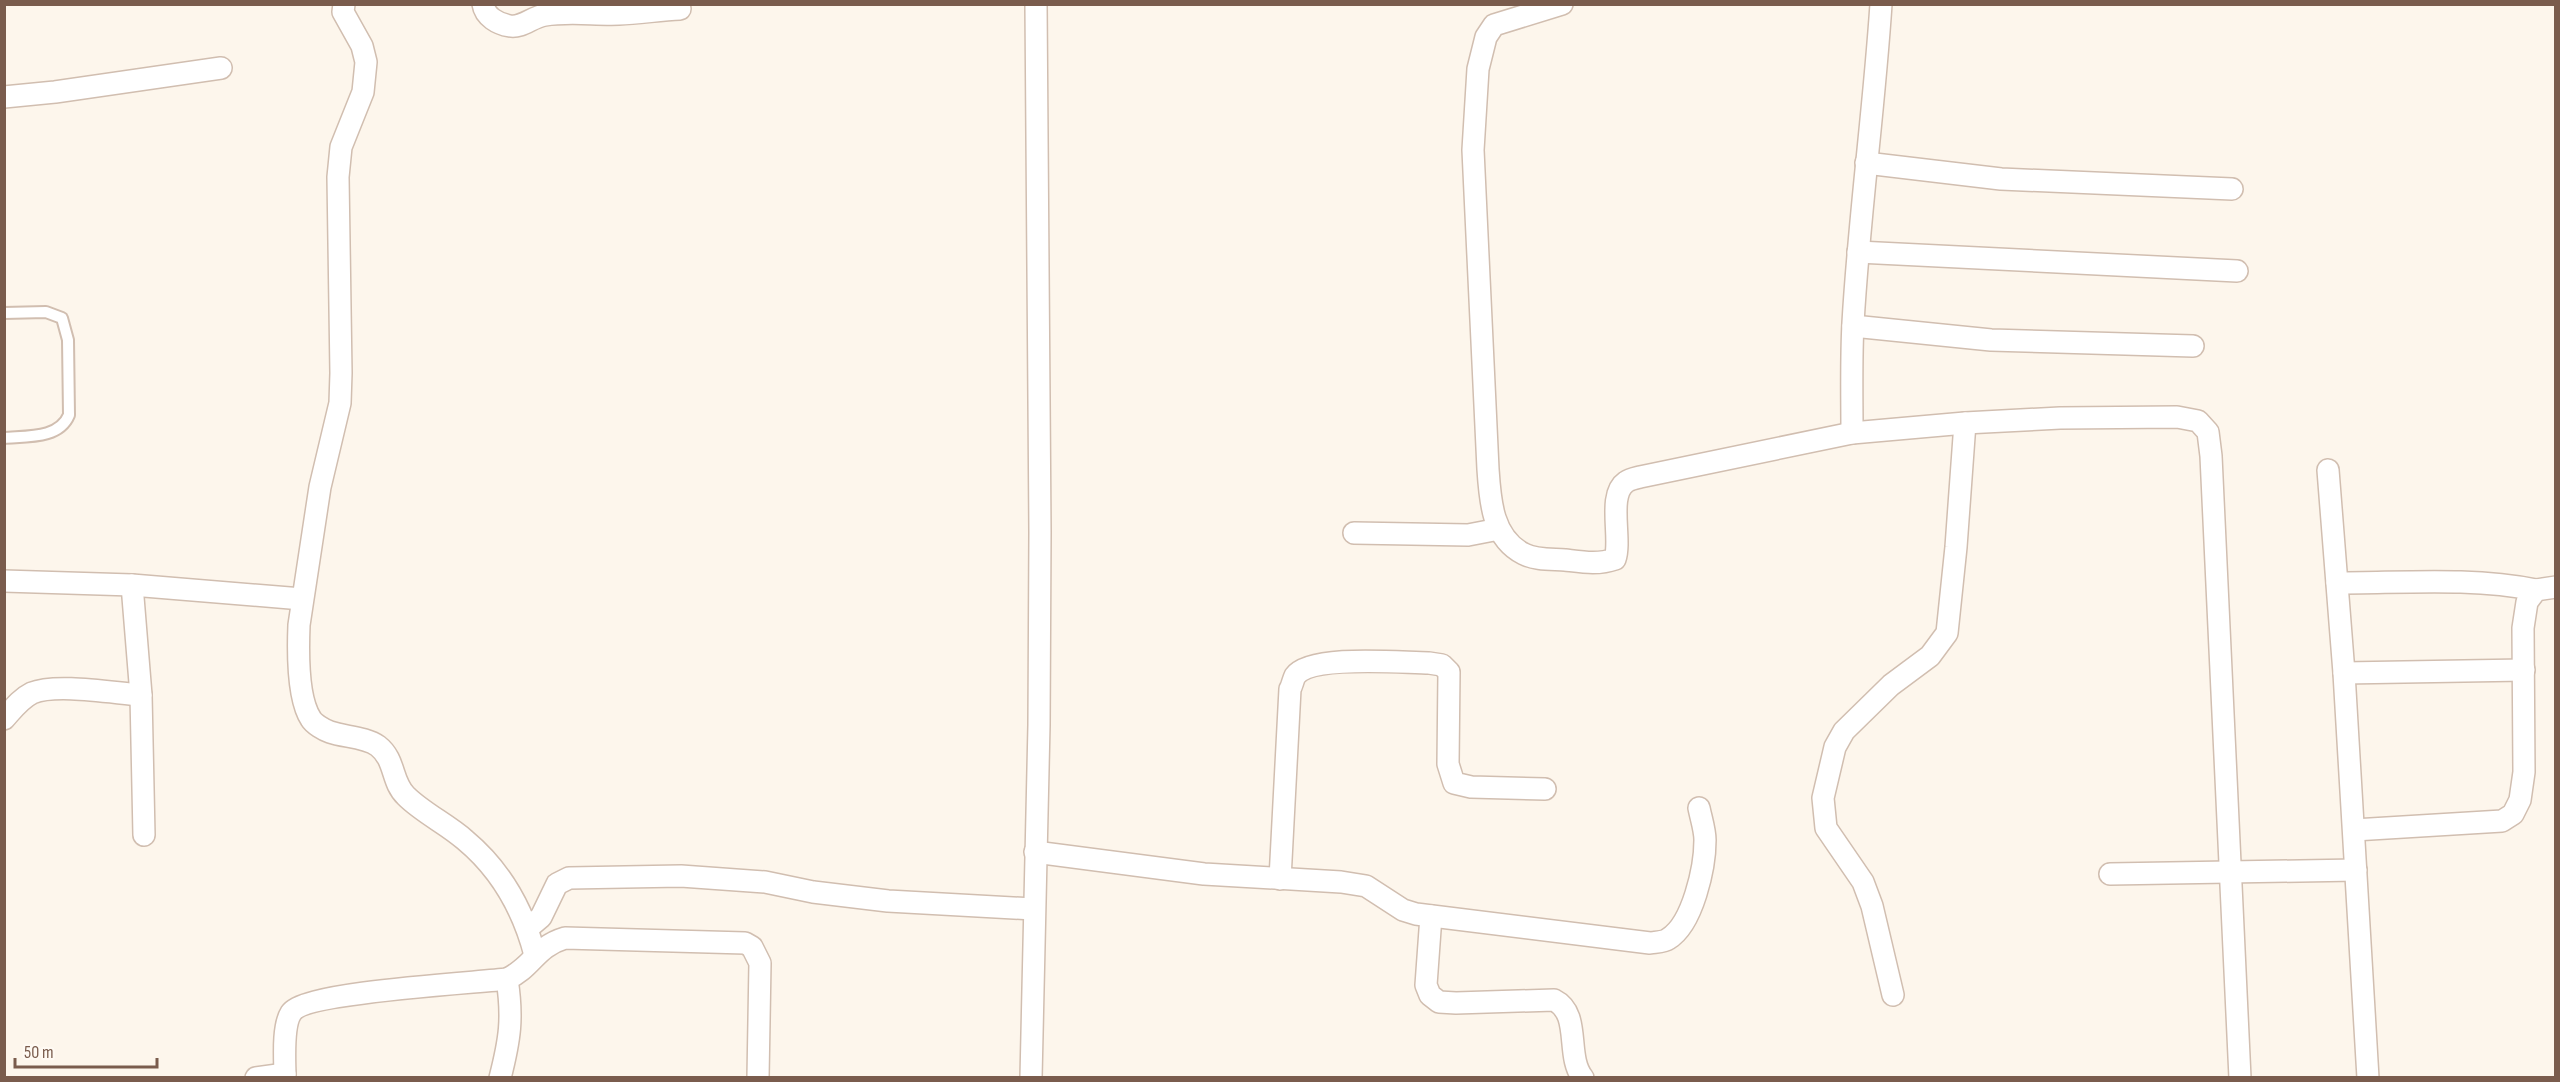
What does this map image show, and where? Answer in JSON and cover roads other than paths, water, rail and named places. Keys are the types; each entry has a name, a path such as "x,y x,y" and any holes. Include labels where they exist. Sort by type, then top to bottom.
{"street":[{"path":"344,4 343,12 362,45 366,63 363,92 341,147 338,177 340,403 320,487 303,599 298,646 304,702 312,721 328,731 375,744 386,753 394,769 396,784 406,796 465,839 486,860 513,894 528,928 535,955"},
{"path":"483,4 486,14 493,20 519,27 534,17 555,14 619,14 680,9"},
{"path":"1031,1077 1033,909 1039,725 1040,555 1036,4"},
{"path":"1562,4 1495,15 1486,37 1478,69 1473,150 1488,469 1492,515 1499,529 1523,554 1539,559 1604,563 1615,560 1618,550 1618,493 1626,482 1640,477 1852,433 1965,423 2060,418 2178,417 2198,421 2208,432 2211,456 2240,1077"},
{"path":"1852,433 1853,326 1858,252 1876,82 1881,4"},
{"path":"4,97 221,68"},
{"path":"1866,164 2001,179 2232,189"},
{"path":"1858,252 2237,271"},
{"path":"1853,326 1991,340 2193,346"},
{"path":"1893,995 1872,906 1863,882 1826,828 1823,798 1835,747 1844,731 1891,685 1930,656 1947,633 1965,423"},
{"path":"2328,470 2344,673 2368,1077"},
{"path":"1354,533 1468,535 1499,529"},
{"path":"4,581 132,585 303,599"},
{"path":"2337,583 2478,582 2546,588"},
{"path":"132,585 141,694 144,835"},
{"path":"2354,830 2502,821 2513,814 2520,800 2524,772 2523,628 2526,602 2546,588"},
{"path":"1280,879 1290,689 1296,675 1309,668 1334,662 1429,663 1442,666 1449,672 1448,764 1454,783 1470,788 1545,789"},
{"path":"2344,673 2524,670"},
{"path":"4,719 18,702 33,693 55,688 141,694"},
{"path":"1035,852 1204,874 1366,886 1403,910 1431,916 1650,943 1668,940 1683,925 1703,871 1705,838 1699,808"},
{"path":"2110,874 2356,870"},
{"path":"528,928 541,917 557,884 569,878 693,877 765,882 813,892 866,898 1033,909"},
{"path":"1431,916 1426,968 1426,985 1430,995 1438,1002 1554,1000 1562,1004 1569,1015 1577,1065 1583,1077"},
{"path":"256,1077 285,1076 287,1025 291,1012 302,1004 332,996 507,979 522,972 535,955 549,943 565,938 745,943 752,948 760,963 758,1077"},
{"path":"500,1077 510,1038 511,1011 507,979"}],"lane":[{"path":"4,313 46,312 62,318 68,340 69,416 65,426 56,432 4,438"}]}
